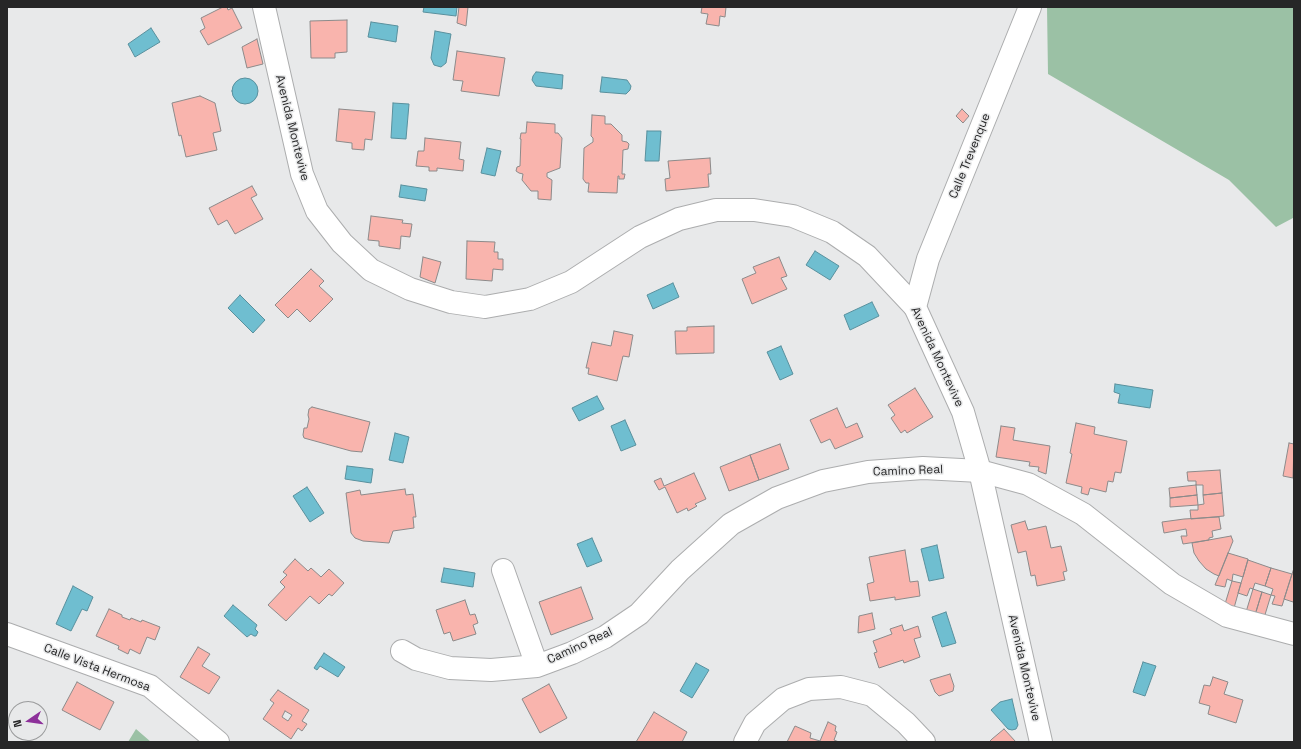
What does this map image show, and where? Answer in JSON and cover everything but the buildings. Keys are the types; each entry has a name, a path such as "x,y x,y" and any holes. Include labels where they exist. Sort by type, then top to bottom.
{"street":[{"name":"Avenida Montevive","path":"264,7 302,174 317,211 342,243 371,270 410,289 451,302 485,307 530,299 571,282 640,237 679,219 716,210 754,210 793,216 832,232 867,256 915,307 963,412 980,471 1041,742"},
{"name":"Calle Trevenque","path":"915,307 928,260 1030,7"},
{"name":"Camino Real","path":"402,651 416,659 450,668 490,670 537,666 572,653 605,637 639,614 680,570 731,524 777,498 823,481 868,472 923,468 980,471 1028,484 1083,514 1172,584 1227,616 1294,634"},
{"name":"Camino Real","path":"503,570 537,666"},
{"name":"Calle Vista Hermosa","path":"7,634 150,686 218,742"},
{"path":"745,742 755,723 783,699 808,689 841,687 872,695 906,723 924,742"}],"green space":[{"path":"1047,7 1294,7 1294,219 1293,218 1276,227 1229,180 1048,74"},
{"path":"136,729 151,742 128,742"}],"water":[{"path":"424,7 457,7 456,16 423,12"},
{"path":"371,22 398,26 396,42 368,37"},
{"path":"151,28 160,42 135,57 128,44"},
{"path":"435,31 451,34 446,63 441,67 434,65 431,58"},
{"path":"536,72 563,75 562,89 536,86 532,80"},
{"path":"602,77 627,80 631,86 630,90 626,94 600,92"},
{"path":"245,78 254,82 258,91 254,100 245,104 236,100 232,91 236,82"},
{"path":"393,103 409,104 406,139 391,138"},
{"path":"647,131 661,131 659,161 645,161"},
{"path":"487,148 501,151 495,176 481,173"},
{"path":"401,185 427,189 425,201 399,197"},
{"path":"815,251 839,266 830,280 806,265"},
{"path":"673,283 679,297 653,309 647,295"},
{"path":"240,295 265,320 253,333 228,308"},
{"path":"872,302 879,316 850,330 844,315"},
{"path":"781,346 793,374 780,380 767,352"},
{"path":"1115,384 1153,390 1150,408 1118,403 1120,394 1114,392"},
{"path":"597,396 604,409 579,421 572,408"},
{"path":"625,420 636,445 621,451 611,426"},
{"path":"395,433 409,437 403,463 389,460"},
{"path":"347,466 373,469 371,483 345,479"},
{"path":"307,487 324,513 310,522 293,496"},
{"path":"592,538 602,561 587,567 577,544"},
{"path":"937,545 944,578 929,581 921,549"},
{"path":"444,568 475,573 473,587 441,582"},
{"path":"73,586 93,597 87,611 82,609 71,631 56,624"},
{"path":"233,605 257,625 255,629 258,632 256,636 251,634 247,637 224,616"},
{"path":"946,612 956,643 942,647 932,617"},
{"path":"324,653 345,667 338,677 320,666 317,670 314,668"},
{"path":"1143,662 1156,666 1145,696 1133,692"},
{"path":"696,663 709,670 692,698 680,691"},
{"path":"1012,699 1018,725 1016,729 1012,730 1008,729 991,710 1000,702"}]}
